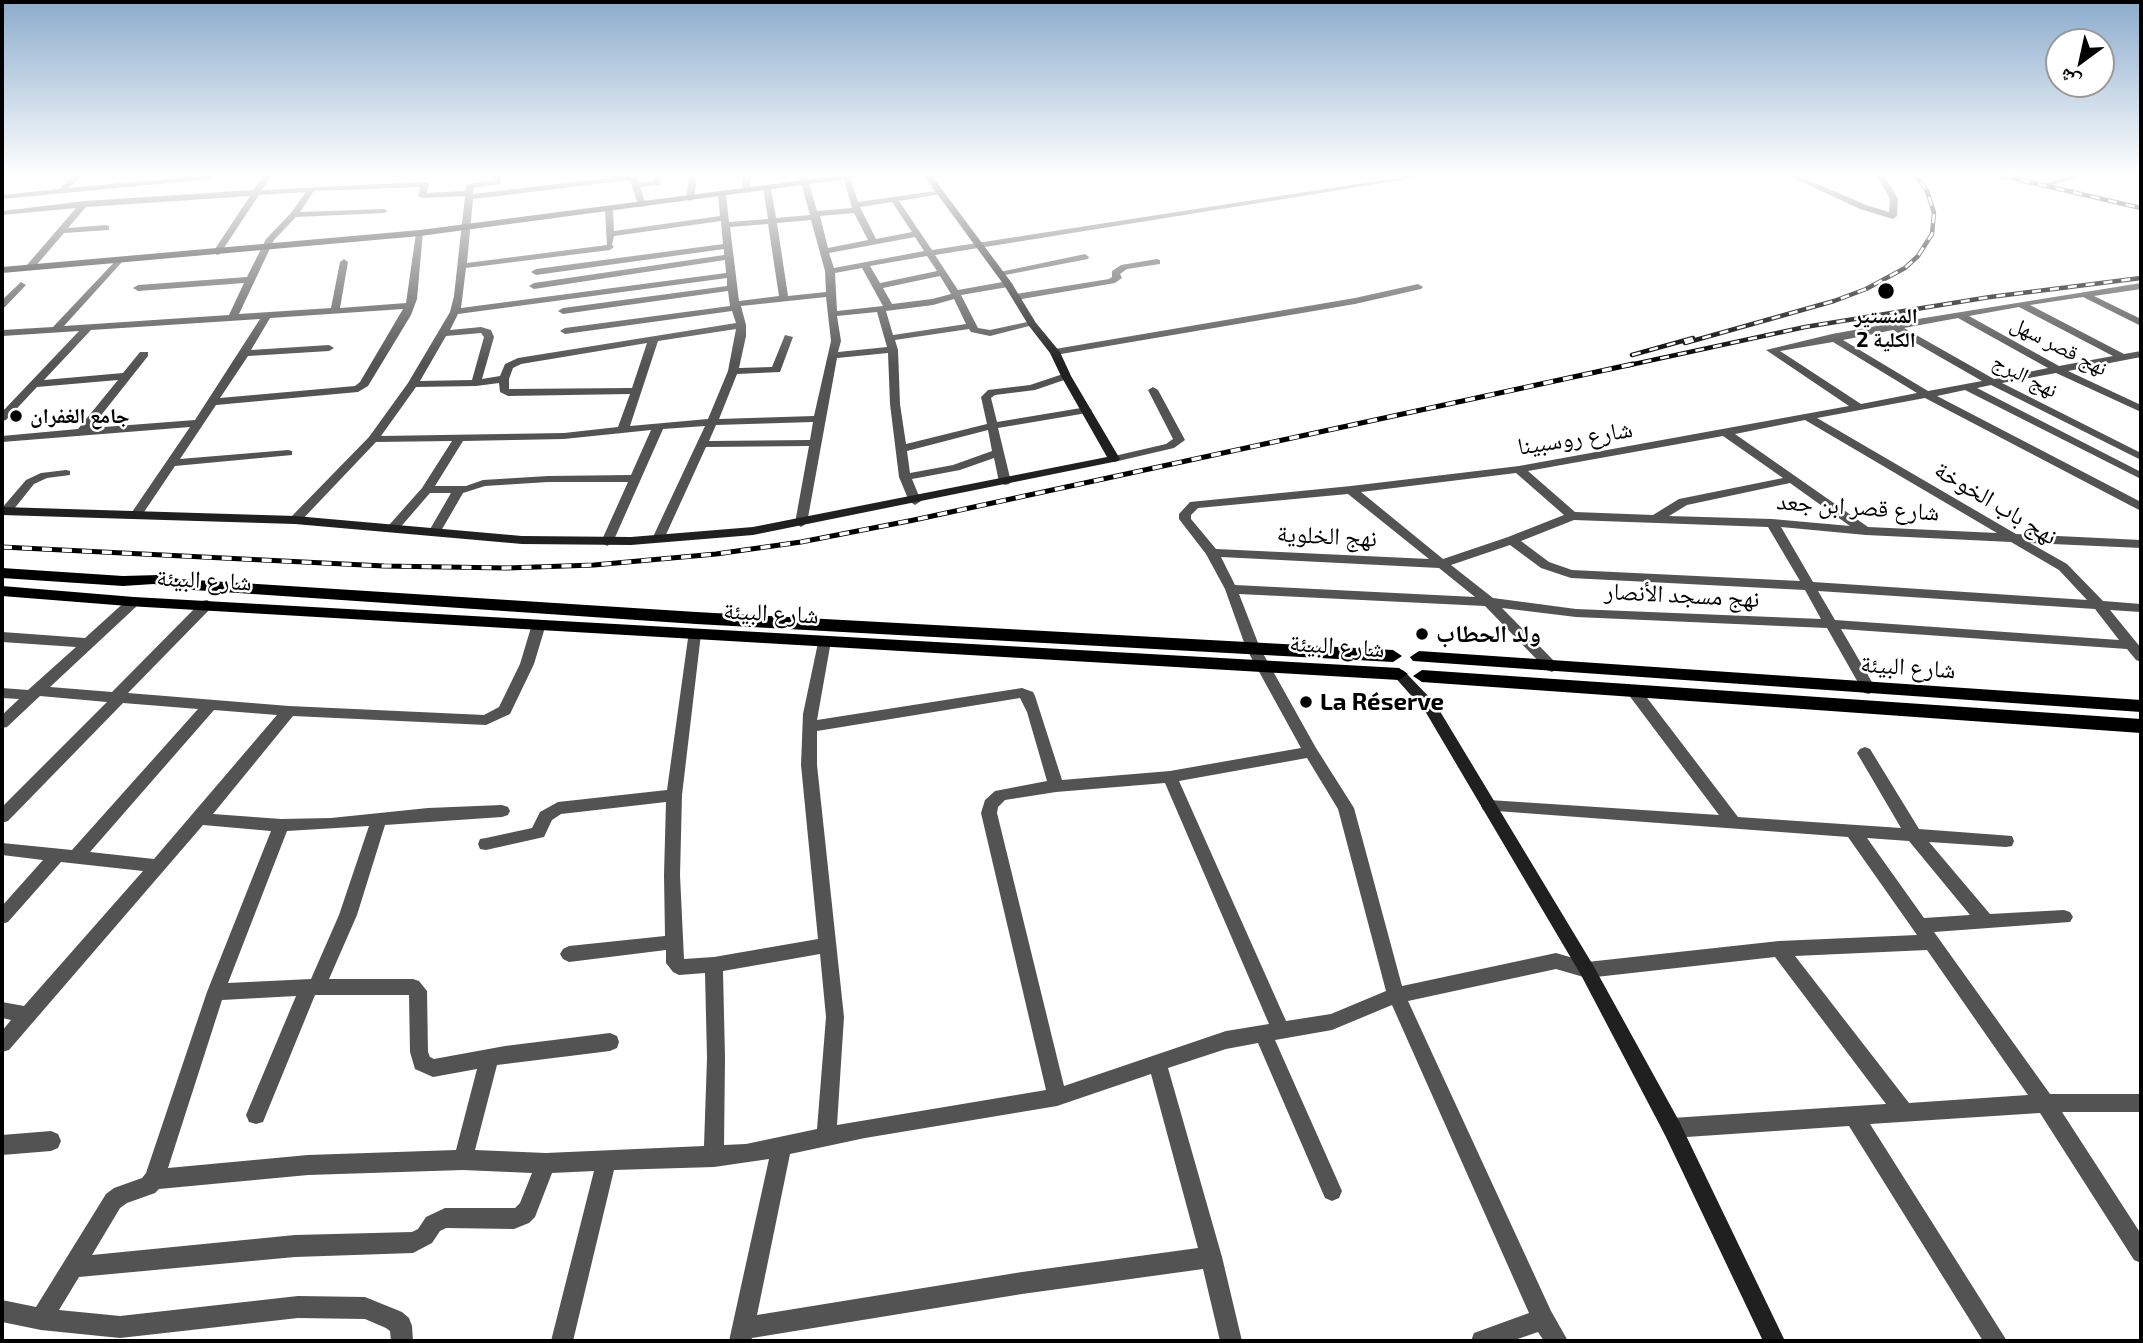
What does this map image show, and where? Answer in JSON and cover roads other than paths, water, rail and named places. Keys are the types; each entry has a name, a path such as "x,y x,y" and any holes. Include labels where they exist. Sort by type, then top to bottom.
{"main road":[{"name":"شارع البيئة","path":"2,573 123,581 154,580 179,584 696,618 1393,656 1408,653 1421,666 1633,690 2141,726"},
{"path":"133,601 162,591 164,584 154,580"},
{"name":"شارع البيئة","path":"2,591 694,634 1264,665 1399,674 1411,678 1421,666"},
{"name":"شارع البيئة","path":"1393,656 1390,664 1399,674"},
{"name":"شارع البيئة","path":"1421,666 1552,667 2141,706"}],"street":[{"path":"30,267 54,239"},
{"path":"216,251 224,239"},
{"path":"233,317 270,239"},
{"path":"2,270 358,239"},
{"path":"213,402 349,392 358,389 364,384 409,306 419,239"},
{"path":"295,520 373,439 413,384 455,312 463,239"},
{"path":"610,239 614,261"},
{"path":"658,539 704,444 733,371 741,325 735,306 726,239"},
{"path":"775,239 784,298"},
{"path":"801,523 814,443 836,341 830,271 821,239"},
{"path":"872,239 874,243"},
{"path":"824,251 894,239"},
{"path":"919,239 956,294 971,326 980,333 1032,324"},
{"path":"974,239 1008,284 1032,324 1055,352 1114,459"},
{"path":"830,271 1025,239"},
{"path":"462,266 610,247"},
{"path":"536,272 654,256 727,252"},
{"path":"534,286 657,267 727,252"},
{"path":"530,304 537,256"},
{"path":"654,256 663,285"},
{"path":"1016,297 1062,276 1084,257"},
{"path":"56,329 119,260"},
{"path":"335,310 344,262"},
{"path":"1000,273 1112,281 1117,278 1115,273 1124,267 1157,262"},
{"path":"865,266 885,308 892,344 895,404 905,477 915,501"},
{"path":"876,287 942,273"},
{"path":"455,312 730,275"},
{"path":"138,288 250,280"},
{"path":"833,314 933,302 956,294 1008,284"},
{"path":"2,305 21,285"},
{"path":"1857,406 1771,349 2020,304 2141,286"},
{"path":"1055,352 1354,301 1418,287"},
{"path":"563,311 732,288"},
{"path":"565,331 784,298 830,294"},
{"path":"2083,294 2141,323"},
{"path":"565,299 563,311 568,352"},
{"path":"2020,304 2134,357"},
{"path":"2,333 409,306"},
{"path":"136,515 213,402 268,314"},
{"name":"نهج قصر سهل","path":"1959,315 2058,370 2141,409"},
{"path":"635,391 508,393 504,390 504,379 512,363 741,325"},
{"path":"833,355 971,326"},
{"name":"نهج البرج","path":"1893,326 1992,382 2141,457"},
{"path":"3,416 88,327"},
{"path":"443,333 481,330 488,332 489,337 476,383"},
{"path":"733,371 776,370 788,337"},
{"path":"1832,337 1926,394 2141,507"},
{"path":"623,429 654,338"},
{"path":"244,353 328,348"},
{"path":"82,432 144,354"},
{"name":"شارع روسبينا","path":"1557,1341 1543,1319 1396,995 1346,808 1311,752 1253,648 1231,589 1212,553 1185,519 1185,513 1194,505 1351,490 1520,469 2134,357"},
{"path":"34,384 126,376"},
{"path":"1004,482 996,453 987,394 1031,388 1066,376"},
{"path":"413,384 476,383 504,379"},
{"path":"1967,387 2141,476"},
{"path":"4,511 295,520 522,540 607,542 709,537 915,501 1170,446 1179,440 1153,390"},
{"path":"901,449 992,426 1087,410"},
{"name":"نهج باب الخوخة","path":"1805,416 2063,567 2098,604 2141,657"},
{"path":"373,439 458,440 564,436 713,421 820,419"},
{"path":"2,439 197,423"},
{"path":"607,542 659,425"},
{"path":"1725,432 1866,531"},
{"path":"394,527 427,490 458,440"},
{"path":"704,444 814,443"},
{"path":"172,463 288,453"},
{"path":"905,477 956,468 996,453"},
{"path":"1440,564 1572,516 1520,469"},
{"path":"4,511 30,482 45,475 66,473"},
{"path":"427,490 474,488 483,483 637,478"},
{"path":"1657,519 1683,502 1790,480"},
{"path":"435,531 458,489"},
{"path":"1351,490 1489,602 1552,667"},
{"name":"شارع قصر ابن جعد","path":"1572,516 1772,523 1866,531 2141,544"},
{"path":"1772,523 1868,689"},
{"path":"1512,540 1545,565 1571,574 1810,586 2141,608"},
{"name":"نهج الخلوية","path":"1212,553 1440,564"},
{"name":"نهج مسجد الأنصار","path":"1231,589 1489,602 1576,613 1831,625 2131,645"},
{"path":"2,723 133,601"},
{"path":"2,817 207,604"},
{"path":"2,693 118,697 289,711 486,720 505,710 527,664 539,624"},
{"path":"694,634 674,794 672,875 675,963 679,967 714,964 827,945"},
{"path":"2,636 86,643"},
{"path":"824,641 809,727 809,765 835,1017 825,1136"},
{"path":"1421,666 1430,707"},
{"path":"1399,674 1430,707 1587,970 1672,1128 1774,1341"},
{"path":"1633,690 1734,823"},
{"path":"809,727 1022,693 1028,696 1034,712 1056,786"},
{"path":"76,857 210,705"},
{"path":"2,1044 199,819 289,711"},
{"path":"1057,1097 989,813 991,804 1000,794 1056,786 1170,777 1311,752"},
{"path":"1865,753 1914,835 1986,922"},
{"path":"1170,777 1332,1191"},
{"path":"486,844 538,833 547,816 558,808 674,794"},
{"path":"1489,806 2006,841"},
{"path":"199,819 281,825 502,811"},
{"path":"256,1115 348,915 379,820"},
{"path":"41,1318 113,1201 121,1195 148,1186 154,1180 216,992 281,825"},
{"path":"1853,831 2045,1102 2141,1253"},
{"path":"2,849 156,866"},
{"path":"2,917 57,856"},
{"path":"1920,925 2064,917"},
{"path":"569,954 674,942"},
{"path":"154,1180 308,1165 463,1160 607,1162 746,1154 825,1136 1057,1097 1226,1040 1332,1022 1396,995 1556,961 1587,970 1779,949 1932,942"},
{"path":"1779,949 1904,1112"},
{"path":"714,964 714,1157"},
{"path":"216,992 313,987 413,987 418,991 416,1018 422,1063 433,1068 518,1053 610,1042"},
{"path":"2,1010 28,1015"},
{"path":"463,1160 489,1059"},
{"path":"1157,1062 1211,1257 1231,1341"},
{"path":"1672,1128 2045,1102 2141,1103"},
{"path":"1853,1115 1996,1341"},
{"path":"2,1145 51,1141"},
{"path":"782,1147 742,1335 1022,1283 1211,1257"},
{"path":"562,1341 607,1162"},
{"path":"74,1267 295,1246 413,1242 425,1236 433,1224 445,1218 514,1219 522,1216 528,1210 546,1163"},
{"path":"2,1311 120,1327 298,1307 365,1308 394,1320 401,1326 402,1341"},
{"path":"1482,1341 1543,1319"}],"railway":[{"path":"1685,343 1834,301 1866,289 1905,268 1918,256 1929,239"},
{"path":"1625,366 1805,327 1990,297 2141,278"},
{"path":"1632,355 1693,338"},
{"path":"2,547 384,566 507,568 594,565 716,554 801,542 914,520 1633,364"}],"place":[{"name":"المنستير الكلية 2","path":"1886,291"},
{"name":"جامع الغفران","path":"16,416"},
{"name":"ولد الحطاب","path":"1422,634"},
{"name":"La Réserve","path":"1306,702"}]}
